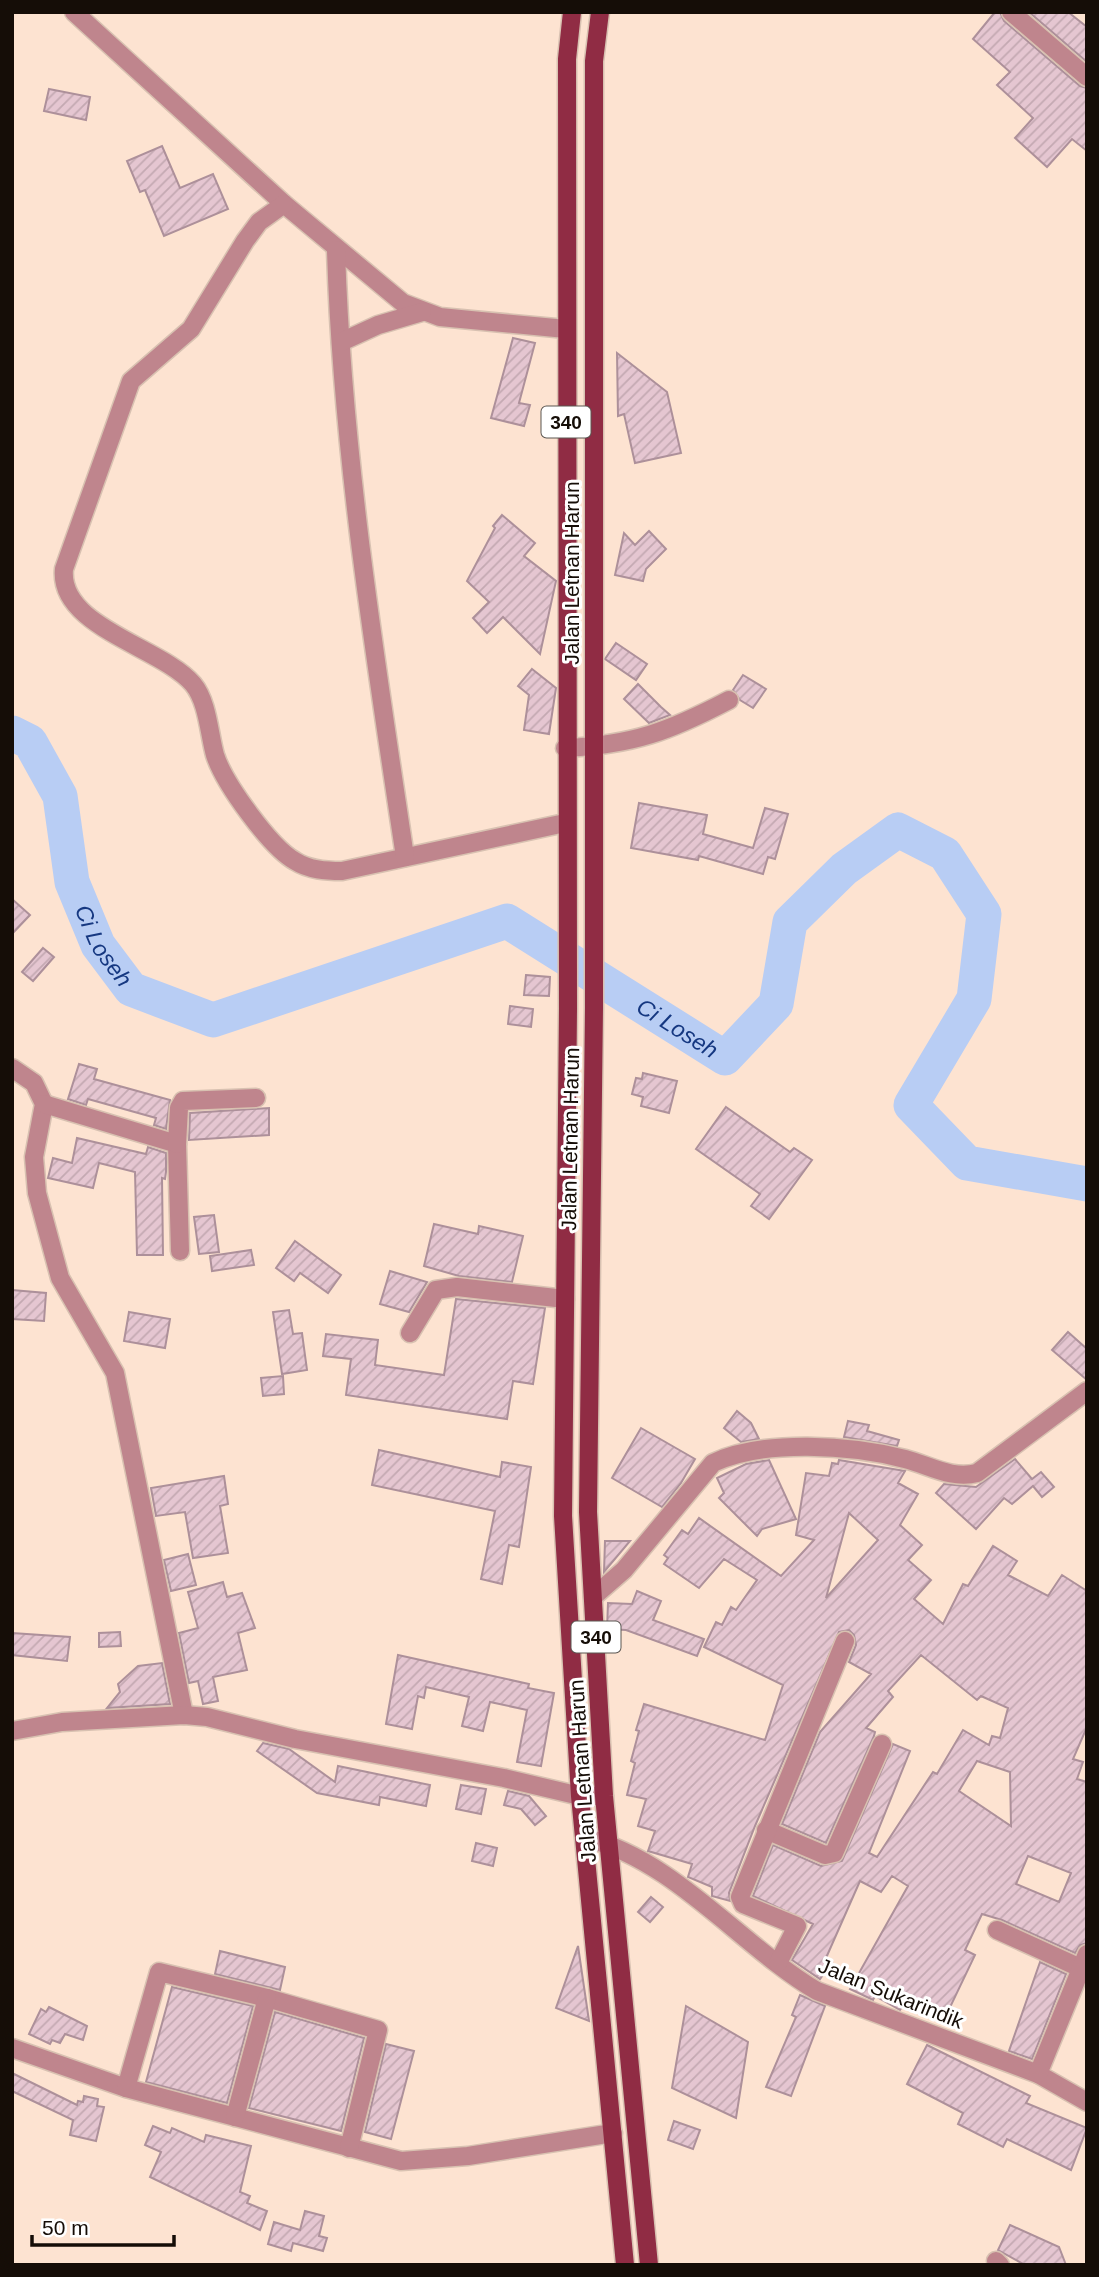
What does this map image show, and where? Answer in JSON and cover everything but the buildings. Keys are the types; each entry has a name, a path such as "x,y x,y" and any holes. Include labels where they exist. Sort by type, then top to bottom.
{"main road":[{"name":"Jalan Letnan Harun","path":"572,12 567,59 566,119 565,827 568,1008 563,1516 580,1797 625,2265"},
{"name":"Jalan Letnan Harun","path":"600,12 594,61 594,1008 588,1511 604,1796 649,2265"},
{"path":"566,119 594,120"}],"street":[{"path":"74,12 284,204 386,292 422,312 440,317 566,329"},
{"path":"1011,12 1087,77"},
{"path":"284,204 259,222 191,330 131,381 63,580 65,593 82,612 192,683 200,697 216,756 228,783 285,854 296,862 325,871 342,871 565,827"},
{"path":"336,250 341,342 365,591 405,858"},
{"path":"341,342 378,325 422,312"},
{"path":"565,748 592,747 677,728 729,700"},
{"path":"12,1068 34,1083 44,1104 34,1157 37,1194 60,1278 115,1373 184,1715"},
{"path":"180,1251 177,1144 179,1108 183,1101 256,1098"},
{"path":"44,1104 177,1144"},
{"path":"410,1333 436,1290 457,1287 565,1299"},
{"path":"593,1597 624,1570 713,1463 725,1457 796,1448 847,1449 904,1459 941,1472 970,1475 978,1472 1087,1391"},
{"path":"778,1963 797,1927 743,1904 740,1897 845,1641"},
{"path":"12,1731 62,1722 184,1715 504,1778 580,1797 604,1796"},
{"path":"766,1830 825,1855 834,1853 882,1744"},
{"name":"Jalan Sukarindik","path":"586,1838 609,1844 719,1914 817,1991 1038,2074 1087,2102"},
{"path":"997,1930 1084,1964 1038,2074"},
{"path":"126,2088 159,1972 267,1998 378,2030 349,2148"},
{"path":"235,2117 267,1998"},
{"path":"12,2048 126,2088 401,2161 468,2156 613,2133"}],"waterway":[{"name":"Ci Loseh","path":"12,733 30,742 60,796 72,882 98,945 131,989 213,1020 507,921 725,1058 776,1004 790,922 844,869 898,830 945,854 984,914 974,999 911,1105 967,1163 1087,1184"}]}
